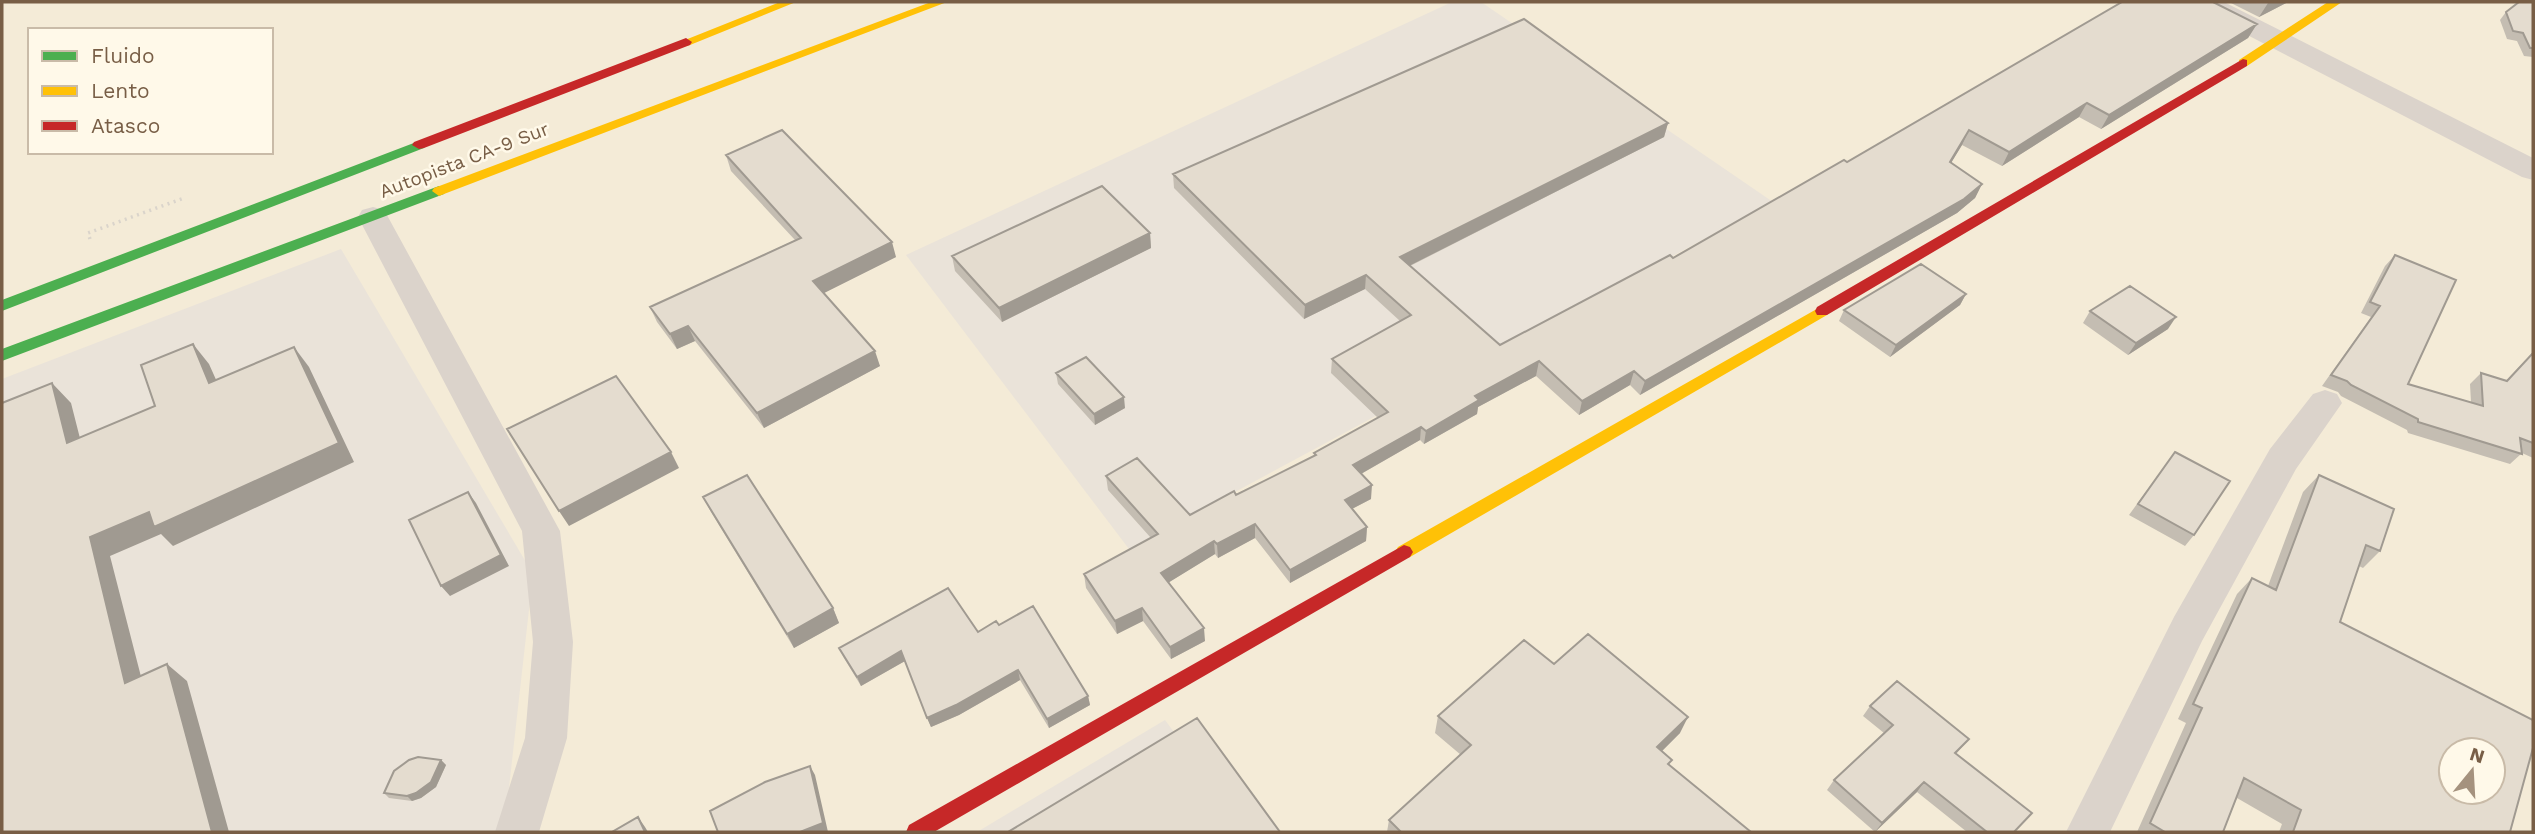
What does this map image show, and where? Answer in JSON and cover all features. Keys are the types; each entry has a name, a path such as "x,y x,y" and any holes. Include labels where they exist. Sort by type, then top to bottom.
{"main road":[{"name":"Autopista CA-9 Sur","path":"2,306 790,2"},
{"name":"Autopista CA-9 Sur","path":"2,355 370,199 941,2"},
{"path":"916,832 1760,348 2280,41 2336,2"},
{"path":"370,199 391,159 417,145"}],"street":[{"path":"2204,2 2533,170"},
{"path":"370,199 541,531 553,642 546,738 517,832"},
{"path":"2088,832 2195,617 2283,459 2325,403"}],"shaded area":[{"path":"2,2 2533,2 2533,832 2,832"},
{"path":"1452,2 1481,2 1773,202 1129,549 906,255"},
{"path":"341,249 533,574 504,832 2,832 2,379"},
{"path":"1165,720 1248,832 977,832"}],"building":[{"path":"2122,2 2213,2 2257,24 2109,115 2087,103 2009,152 1969,130 1950,162 1982,184 1964,199 1645,381 1634,371 1582,401 1539,361 1475,396 1479,400 1426,431 1421,427 1353,465 1372,485 1345,500 1367,527 1290,570 1255,524 1217,544 1214,541 1161,573 1204,628 1170,647 1142,608 1115,621 1084,574 1158,534 1106,476 1137,458 1190,515 1234,491 1236,495 1316,455 1314,453 1388,412 1332,359 1411,315 1366,275 1305,305 1173,174 1524,19 1668,123 1400,257 1500,345 1670,255 1673,258 1844,160 1847,162"},
{"path":"2519,2 2533,2 2533,48 2530,48 2523,33 2513,31 2506,12"},
{"path":"782,130 892,242 813,281 875,351 757,413 688,326 670,334 650,307 801,238 726,155"},
{"path":"1102,186 1150,233 999,308 952,256"},
{"path":"2395,255 2456,280 2408,384 2483,406 2481,373 2507,381 2533,353 2533,443 2520,438 2522,454 2418,422 2418,419 2331,375 2380,306 2370,302"},
{"path":"1921,264 1966,294 1896,345 1844,310"},
{"path":"2130,286 2176,317 2136,343 2090,311"},
{"path":"193,344 209,383 294,347 339,443 154,527 149,512 90,537 125,683 167,664 212,832 2,832 2,403 52,383 67,443 155,406 141,365"},
{"path":"1086,357 1124,397 1094,414 1056,373"},
{"path":"616,376 671,452 559,511 507,429"},
{"path":"2175,452 2230,481 2194,535 2138,504"},
{"path":"747,475 833,608 787,634 703,497"},
{"path":"2319,475 2394,509 2380,551 2366,545 2340,622 2533,720 2533,748 2510,832 2293,832 2301,810 2244,778 2223,832 2165,832 2150,823 2202,708 2193,704 2252,578 2276,590"},
{"path":"468,492 501,555 441,586 409,520"},
{"path":"948,588 978,632 996,621 999,625 1033,606 1088,696 1047,719 1018,670 927,718 901,651 857,677 839,648"},
{"path":"1588,634 1688,717 1657,747 1672,760 1668,764 1751,832 1401,832 1389,820 1471,745 1438,716 1524,640 1554,664"},
{"path":"1897,681 1969,739 1955,753 2032,813 2014,832 1987,832 1924,782 1882,823 1834,780 1893,725 1870,706"},
{"path":"1197,718 1280,832 1008,832"},
{"path":"418,757 441,760 431,782 407,796 384,793 394,771"},
{"path":"810,766 823,823 800,832 718,832 710,811 765,782"},
{"path":"638,817 645,832 612,832"}],"traffic: fast":[{"path":"2,306 419,145"},
{"path":"2,355 439,191"}],"traffic: slow":[{"path":"686,42 790,2"},
{"path":"439,191 941,2"},
{"path":"2243,63 2336,2"},
{"path":"1404,552 1822,311"}],"traffic: jam":[{"path":"419,145 686,42"},
{"path":"1822,311 2243,63"},
{"path":"916,832 1404,552"}]}
